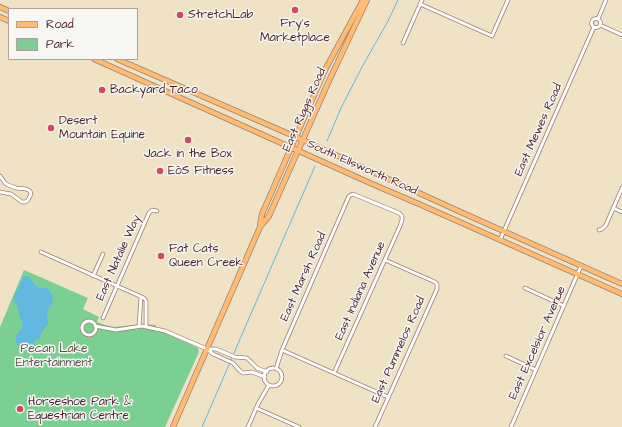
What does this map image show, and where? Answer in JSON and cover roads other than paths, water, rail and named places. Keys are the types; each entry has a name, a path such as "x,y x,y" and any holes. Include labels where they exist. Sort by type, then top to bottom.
{"main road":[{"name":"East Riggs Road","path":"172,427 260,227 262,214 326,68 363,0"},
{"name":"East Riggs Road","path":"260,227 269,216 302,140 367,0"},
{"path":"0,7 7,10 2,18"},
{"name":"South Ellsworth Road","path":"96,60 622,294"},
{"name":"South Ellsworth Road","path":"119,60 296,137 622,284"}],"street":[{"path":"403,43 422,0"},
{"path":"420,4 492,36 508,0"},
{"name":"East Mewes Road","path":"500,240 594,28 591,24 594,19 598,19 606,0"},
{"path":"598,19 600,25 622,35"},
{"path":"594,28 600,25"},
{"path":"0,176 8,185 26,189 30,191 31,194 28,200 22,202 11,194 0,192"},
{"path":"599,230 606,225 622,188"},
{"name":"East Marsh Road","path":"248,427 256,408 269,385 277,385 281,381 282,375 276,369 282,350 350,196 353,194 399,213 402,216"},
{"path":"613,208 622,212"},
{"name":"East Natalie Way","path":"103,318 149,213 152,210 157,210"},
{"name":"East Indiana Avenue","path":"334,373 400,226 402,216"},
{"path":"41,252 144,298 146,301 146,326"},
{"path":"93,276 103,254"},
{"name":"East Pummelos Road","path":"375,427 437,289 437,284 435,282 385,260"},
{"name":"East Excelsior Avenue","path":"511,427 581,266"},
{"path":"525,288 564,306"},
{"path":"139,326 141,297"},
{"path":"140,310 146,310"},
{"path":"95,326 94,332 91,334 85,333 82,330 83,326 87,322 91,322 95,326 116,330 146,326 166,331 207,349 213,354 233,363 243,373 252,372 265,377"},
{"path":"207,349 216,349 235,357 247,358 257,368 267,372"},
{"path":"282,350 388,397"},
{"path":"506,356 536,370"},
{"path":"269,385 265,377 267,372 271,369 276,369"},
{"path":"256,408 299,427"}],"water":[{"path":"24,276 30,278 35,285 40,288 46,288 49,290 53,296 52,304 47,312 48,324 41,333 40,338 34,341 35,348 31,351 20,349 17,345 16,339 16,336 23,325 18,307 13,299"}],"waterway":[{"path":"327,141 341,108 398,0"},
{"path":"202,427 315,166"}],"place":[{"name":"Fry's Marketplace","path":"295,10"},
{"name":"StretchLab","path":"180,15"},
{"name":"Backyard Taco","path":"102,90"},
{"name":"Desert Mountain Equine","path":"51,128"},
{"name":"Jack in the Box","path":"188,140"},
{"name":"EōS Fitness","path":"160,171"},
{"name":"Fat Cats Queen Creek","path":"161,256"},
{"name":"Horseshoe Park & Equestrian Centre","path":"20,409"}],"park label":[{"name":"Pecan Lake Entertainment","path":"54,356"}]}
